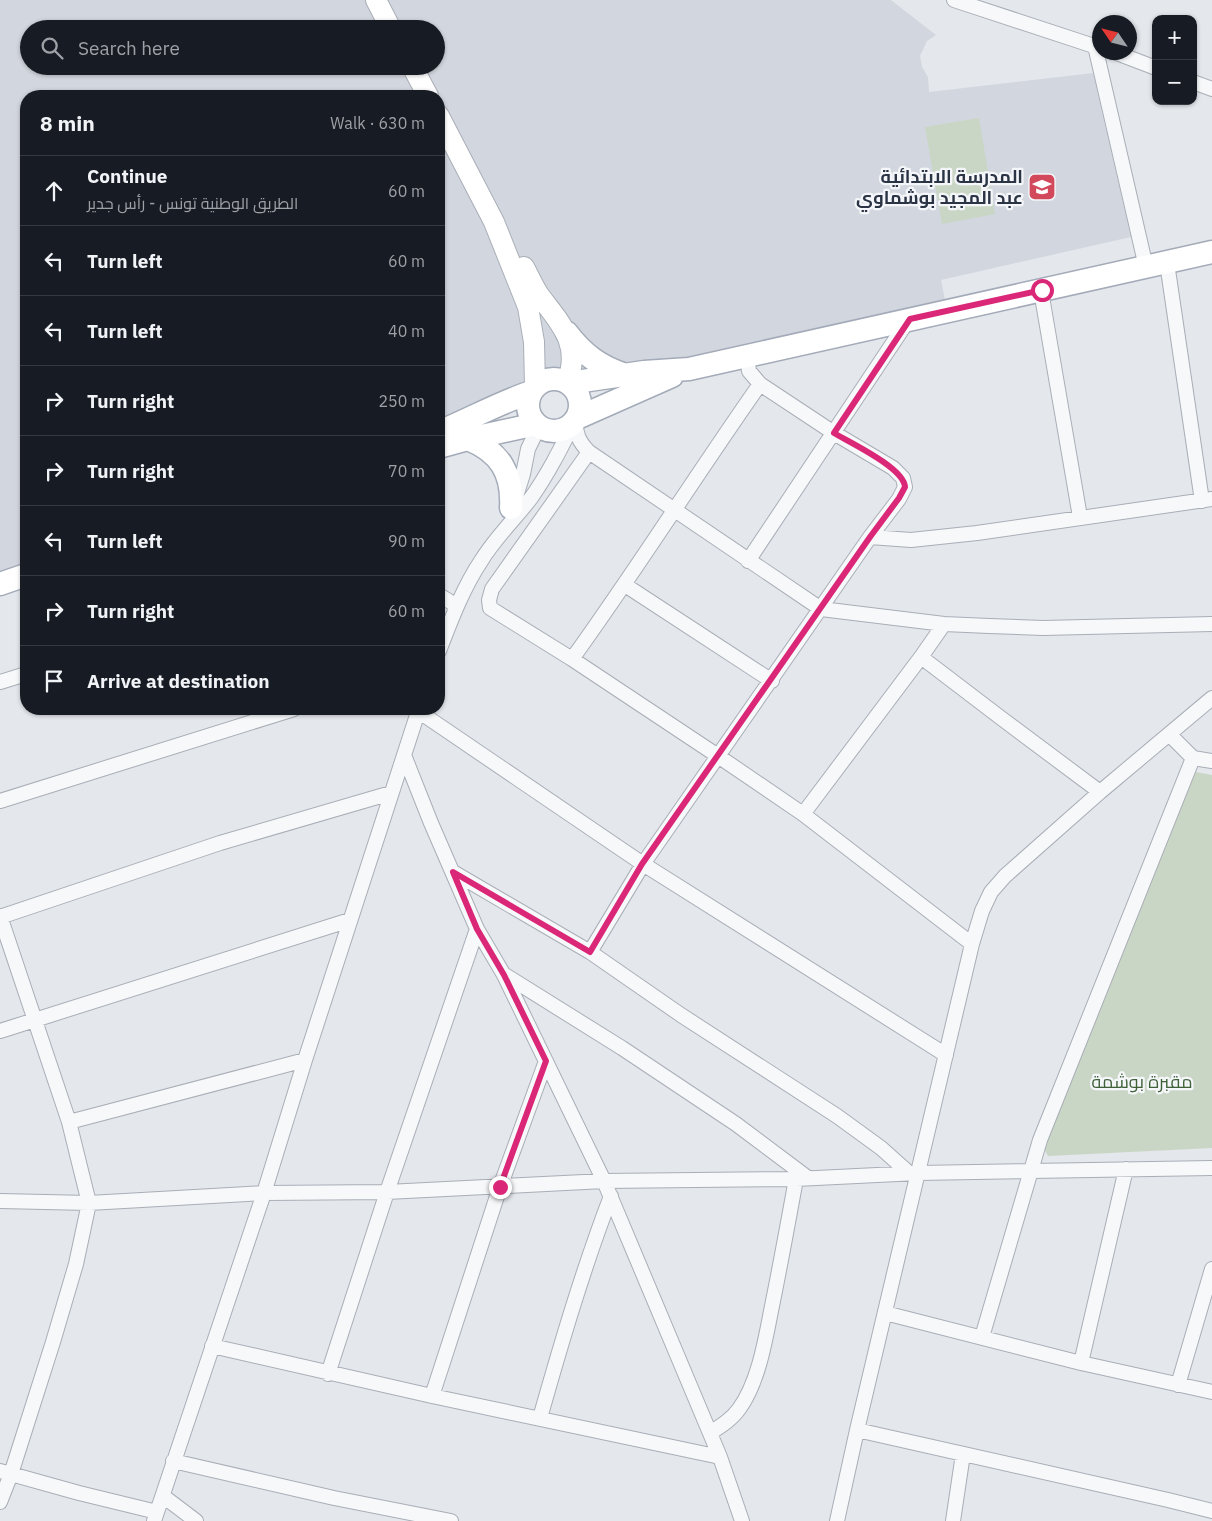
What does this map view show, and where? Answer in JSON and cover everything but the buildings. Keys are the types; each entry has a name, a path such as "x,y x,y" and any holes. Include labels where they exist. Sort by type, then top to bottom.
{"main road":[{"path":"568,382 644,372 689,369 1212,252"},
{"path":"567,333 578,348 592,360 609,369 627,375"},
{"path":"533,389 528,400 528,409 531,417 546,430 561,430 575,420 689,369"},
{"path":"445,430 533,389 547,379 561,379 568,382 578,395 580,403 575,420"},
{"path":"445,445 538,425"},
{"path":"468,439 481,444 493,453 503,465 512,493 511,508"},
{"path":"0,584 20,577"}],"street":[{"path":"376,0 386,20"},
{"path":"954,0 1092,45"},
{"path":"870,537 911,540 958,535 1207,500 1156,265 1101,60"},
{"path":"1135,60 1152,66"},
{"path":"417,75 425,90"},
{"path":"1197,83 1212,89"},
{"path":"445,128 494,222 528,307 534,342 533,389"},
{"path":"494,222 509,241 537,292 567,333 572,352 568,382"},
{"path":"1042,290 1080,518"},
{"path":"748,560 910,319"},
{"path":"590,952 642,864 772,681 905,487 905,482 893,468 834,433 760,384 749,371 747,355"},
{"path":"572,659 625,585 760,384"},
{"path":"575,420 578,438 589,452 822,609 944,624 1043,628 1212,624"},
{"path":"494,541 514,520 548,473 575,420"},
{"path":"445,635 457,606 480,561 494,541 519,492 528,449 538,425"},
{"path":"589,452 492,589 489,600 490,608 572,659 803,814 972,944"},
{"path":"625,585 772,681"},
{"path":"445,599 457,606"},
{"path":"803,814 922,657 944,624"},
{"path":"922,657 1100,792"},
{"path":"0,682 20,676"},
{"path":"838,1521 857,1430 886,1313 914,1173 982,911 991,892 1005,876 1100,792 1212,698"},
{"path":"0,801 275,715"},
{"path":"5,1473 156,1517 173,1461 264,1194 305,1060 417,715"},
{"path":"426,715 642,864 946,1055"},
{"path":"1170,735 1193,758 1212,761"},
{"path":"404,755 477,929 504,975 611,1196 720,1457 742,1521"},
{"path":"982,1337 1040,1140 1193,758"},
{"path":"0,1502 5,1473 76,1264 89,1203 69,1122 0,917 220,843 391,793"},
{"path":"453,872 590,952 689,1020 837,1116 914,1173"},
{"path":"0,1031 350,920"},
{"path":"328,1374 387,1192 477,929"},
{"path":"504,975 622,1048 736,1124 802,1178"},
{"path":"69,1122 305,1060"},
{"path":"432,1396 500,1187 546,1061"},
{"path":"0,1201 89,1203 264,1194 387,1192 604,1181 1212,1168"},
{"path":"1081,1363 1126,1169"},
{"path":"710,1433 730,1419 740,1409 756,1372 764,1347 781,1264 802,1178"},
{"path":"540,1418 575,1296 592,1243 611,1196"},
{"path":"1178,1385 1212,1269"},
{"path":"886,1313 1081,1363 1212,1392"},
{"path":"212,1346 328,1374 720,1457"},
{"path":"857,1430 1212,1511"},
{"path":"953,1521 963,1454"},
{"path":"173,1461 429,1519 451,1521"},
{"path":"163,1496 196,1521"}],"shaded area":[{"path":"0,0 891,0 936,35 927,41 920,56 922,67 928,77 929,92 1093,73 1131,237 941,280 946,305 742,350 608,374 559,371 532,376 445,425 445,90 20,90 20,570 0,576"}],"green space":[{"path":"979,118 995,214 942,224 925,127"},
{"name":"مقبرة بوشمة","path":"1196,772 1212,775 1212,1148 1048,1156 1041,1143"}],"place":[{"name":"المدرسة الابتدائية عبد المجيد بوشماوي","path":"1042,187"}],"route":[{"path":"500,1187 546,1061 504,975 477,929 453,872 590,952 642,864 772,681 905,487 903,478 893,468 834,433 910,319 1042,290"}]}
